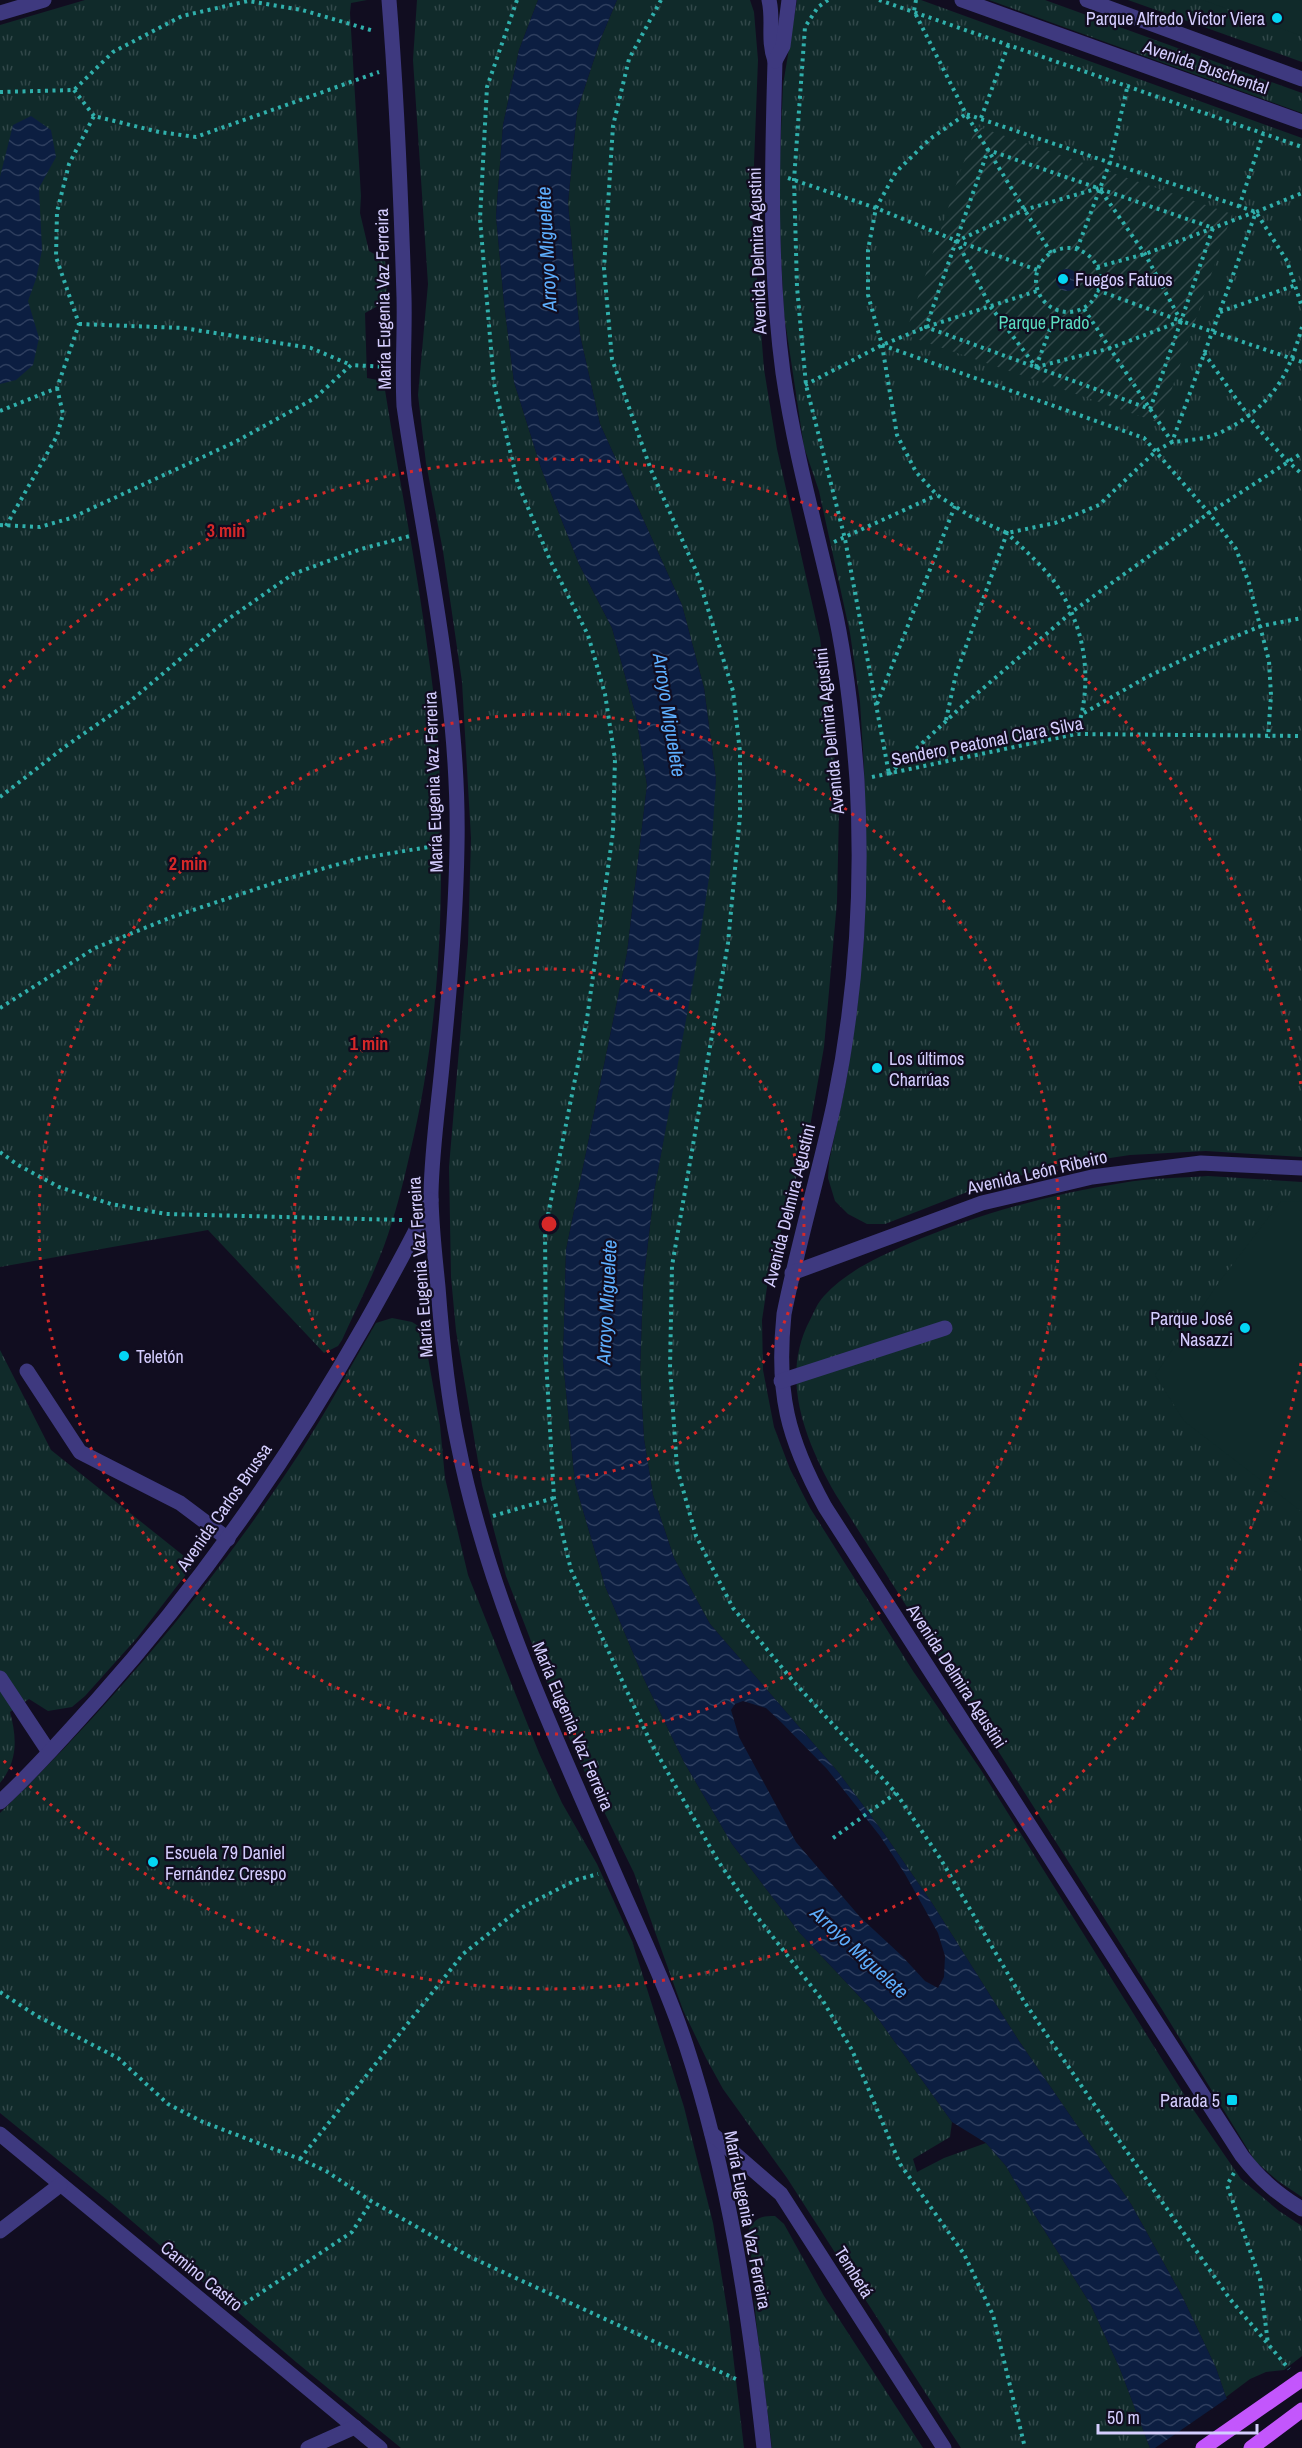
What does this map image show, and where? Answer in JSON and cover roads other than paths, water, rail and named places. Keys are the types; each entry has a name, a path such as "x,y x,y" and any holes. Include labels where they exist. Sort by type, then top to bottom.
{"main road":[{"path":"1203,2448 1302,2379"},
{"path":"1251,2448 1302,2410"}],"street":[{"path":"0,13 44,0"},
{"name":"María Eugenia Vaz Ferreira","path":"389,0 404,301 402,368 404,406 449,690 455,764 458,842 449,998 431,1199 442,1339 456,1439 475,1522 503,1607 684,2041 712,2134 734,2229 758,2389 764,2448"},
{"name":"Avenida Delmira Agustini","path":"769,0 771,9 770,47 776,61"},
{"name":"Avenida Delmira Agustini","path":"789,0 783,46 776,61 772,172 772,239 776,307 786,390 838,630 848,693 857,779 859,854 848,1014 834,1100 784,1314 780,1347 785,1412 807,1474 825,1507 1242,2156 1259,2178 1275,2192 1302,2209"},
{"name":"Avenida Buschental","path":"962,0 1302,122"},
{"name":"Avenida Buschental","path":"1087,0 1302,79"},
{"name":"Avenida León Ribeiro","path":"792,1273 982,1203 1081,1179 1201,1163 1302,1168"},
{"name":"Avenida Carlos Brussa","path":"0,1802 50,1752 137,1655 228,1539 330,1384 422,1220 431,1199"},
{"path":"781,1381 945,1328"},
{"path":"27,1371 81,1452 180,1503 228,1539"},
{"path":"0,1678 50,1752"},
{"name":"Camino Castro","path":"0,2134 380,2448"},
{"name":"Tembetá","path":"712,2134 782,2194 944,2448"},
{"path":"0,2231 60,2185"},
{"path":"308,2448 355,2427"}],"water":[{"name":"Arroyo Miguelete","path":"538,0 617,0 601,38 577,111 568,203 580,335 600,424 682,605 704,688 716,779 710,871 694,977 654,1192 643,1285 640,1371 644,1439 653,1495 674,1558 710,1624 839,1773 883,1832 932,1903 1019,2041 1131,2204 1182,2296 1216,2368 1226,2397 1256,2448 1150,2448 1120,2369 1091,2305 1006,2166 986,2143 952,2122 872,2010 799,1932 732,1844 684,1762 644,1679 605,1586 575,1483 563,1361 566,1250 627,953 647,785 636,716 612,628 579,564 541,468 514,382 496,216 503,125 519,50","holes":["743,1701 766,1708 827,1769 880,1836 905,1874 938,1933 945,1956 944,1977 938,1988 925,1981 860,1917 796,1842 739,1737 731,1710 735,1704"]},
{"path":"31,116 51,130 56,157 39,188 42,250 36,279 28,301 39,338 33,365 16,380 0,384 0,177 13,125"},
{"path":"1063,269 1071,269 1078,276 1078,284 1071,291 1063,291 1056,284 1056,276"}],"place":[{"name":"Parque Alfredo Víctor Viera","path":"1277,18"},
{"name":"Fuegos Fatuos","path":"1063,279"},
{"name":"Los últimos Charrúas","path":"877,1068"},
{"name":"Parque José Nasazzi","path":"1245,1328"},
{"name":"Teletón","path":"124,1356"},
{"name":"Escuela 79 Daniel Fernández Crespo","path":"153,1862"},
{"name":"Parada 5","path":"1232,2100"}],"park label":[{"name":"Parque Prado","path":"1044,322"}]}
